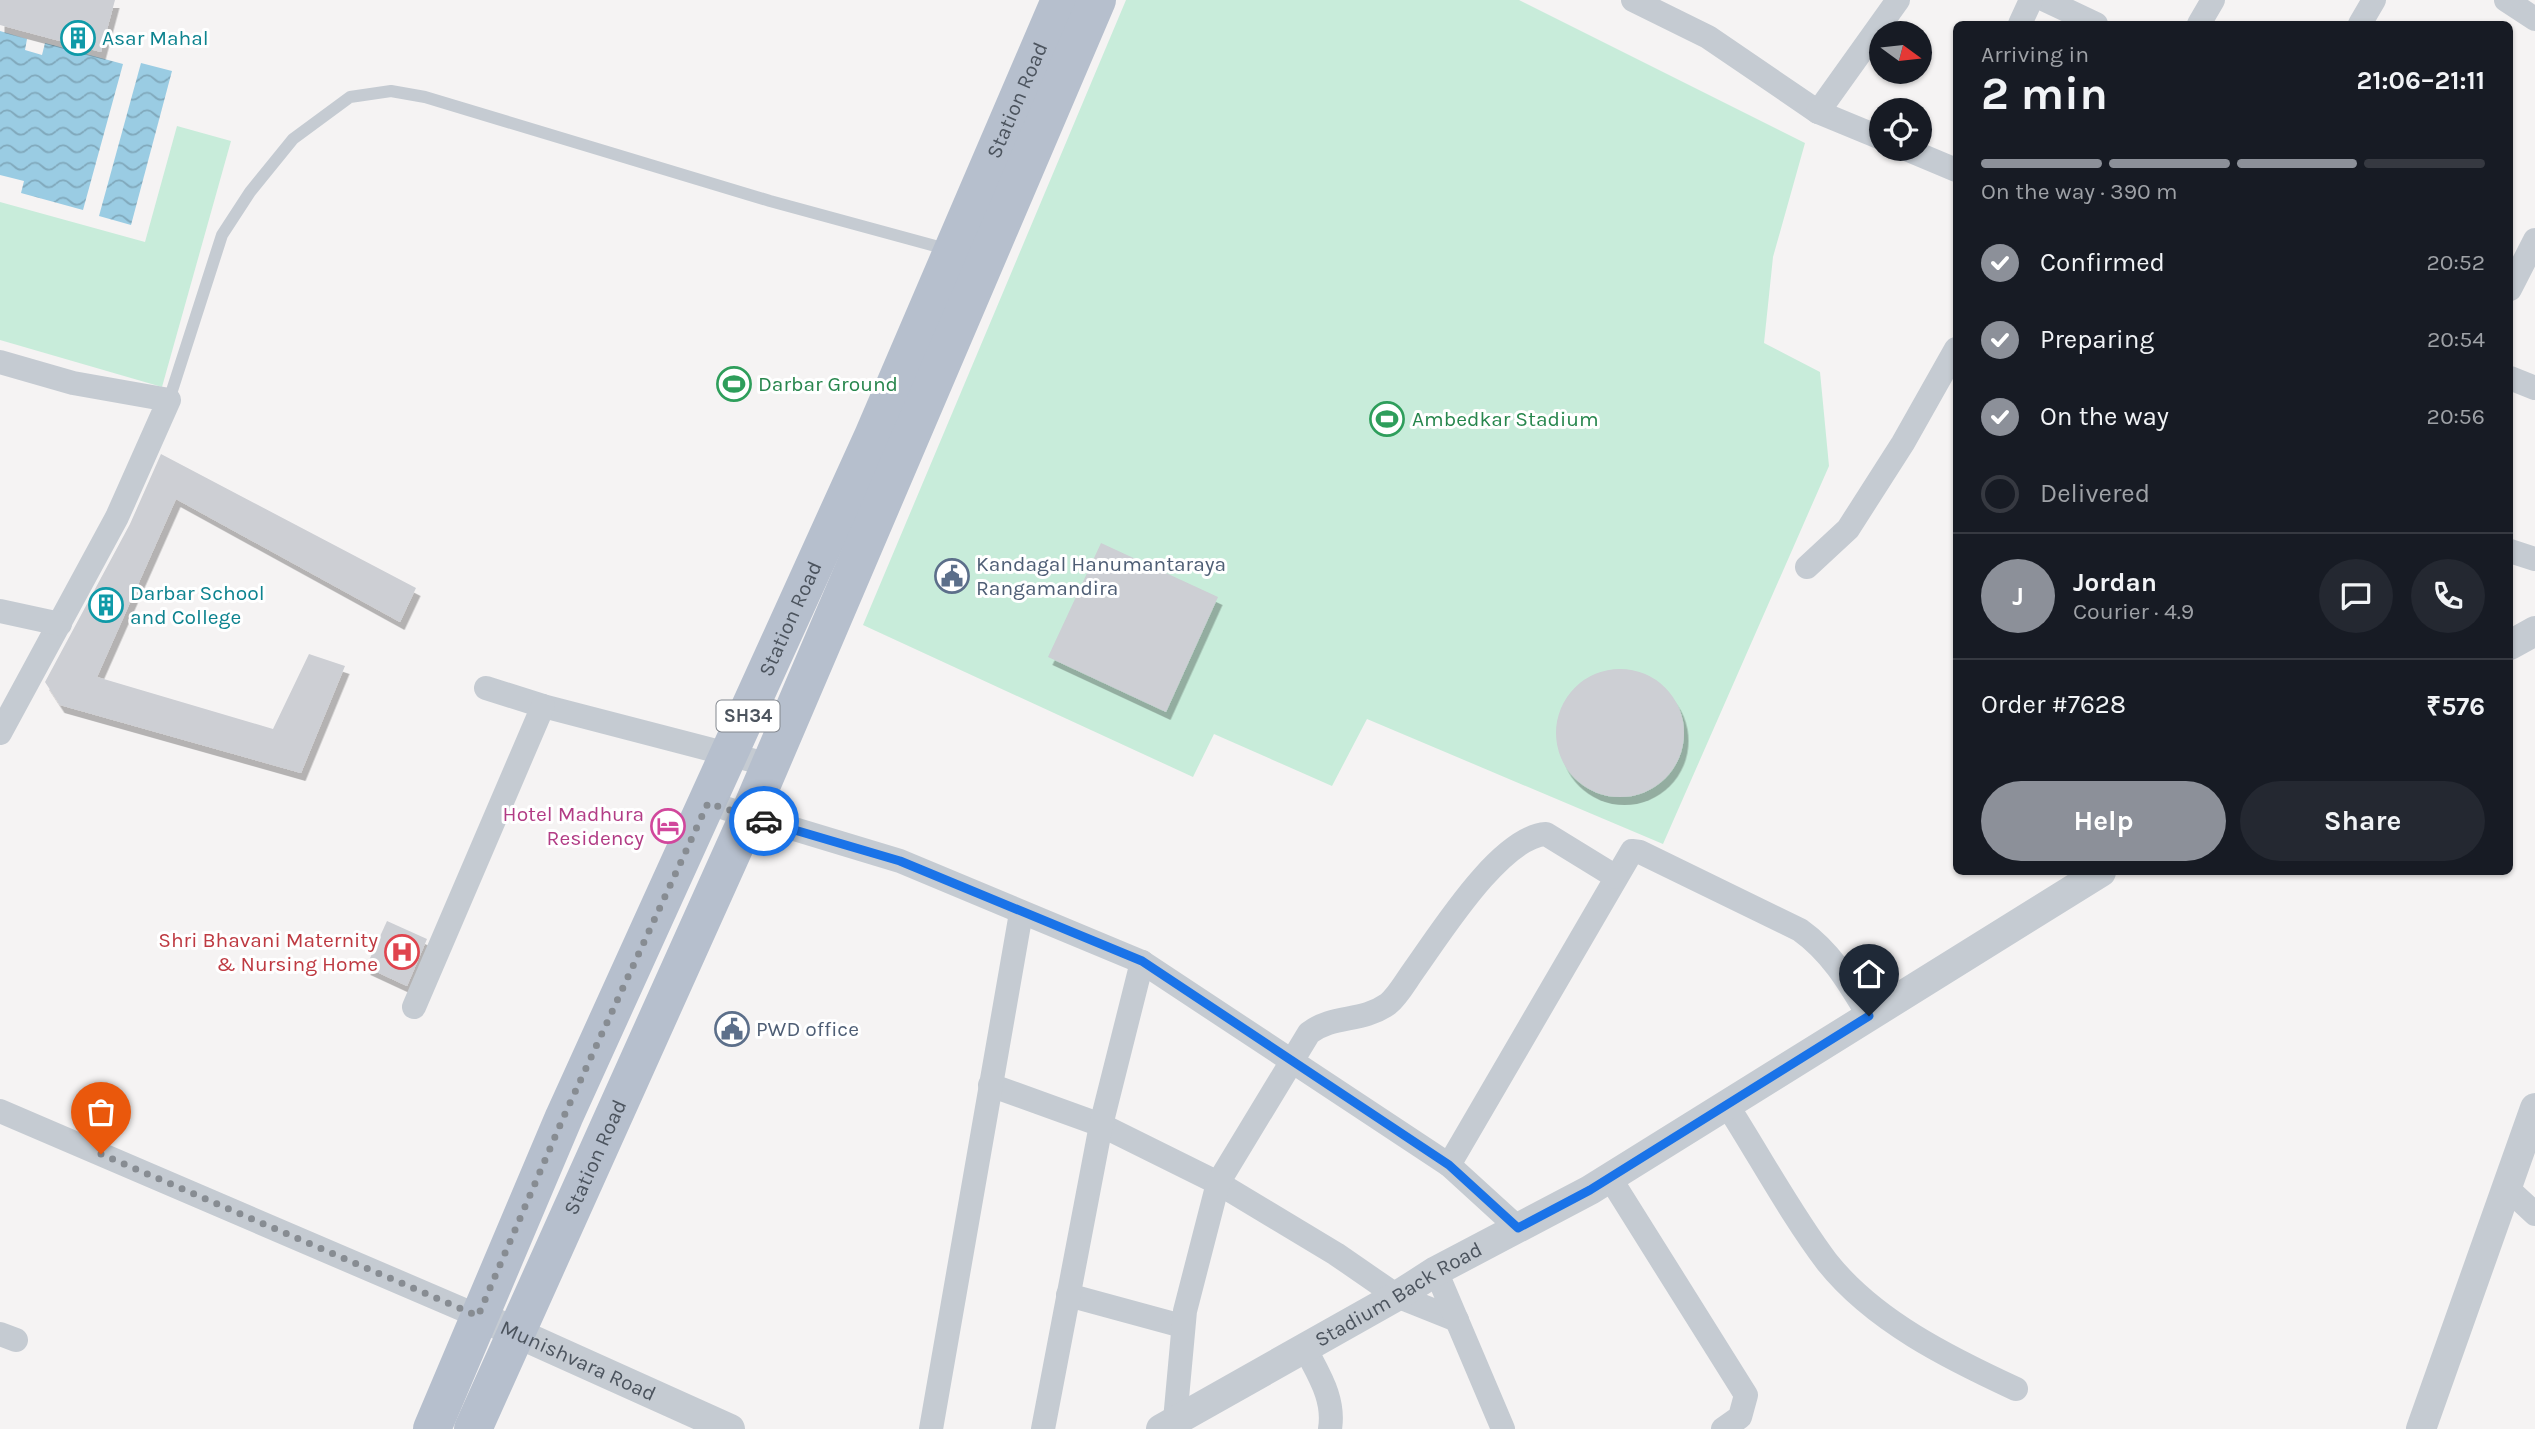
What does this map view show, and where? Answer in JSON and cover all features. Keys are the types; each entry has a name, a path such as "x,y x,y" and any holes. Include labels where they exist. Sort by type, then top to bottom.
{"main road":[{"name":"Station Road","path":"432,1429 564,1116 731,754 952,250 1080,5"},
{"name":"Station Road","path":"473,1429 748,817 1080,5"}],"street":[{"path":"1633,0 1708,37 1818,112 1869,133"},
{"path":"1818,112 1898,0"},
{"path":"2021,21 2031,0"},
{"path":"2045,0 2090,21"},
{"path":"2201,21 2213,0"},
{"path":"2362,21 2374,0"},
{"path":"1932,159 1953,168"},
{"path":"2513,276 2533,248"},
{"path":"1807,567 1848,529 1903,443 1953,354"},
{"path":"0,362 73,383 169,400 117,517 0,733"},
{"path":"2513,379 2535,388"},
{"path":"2513,552 2535,559"},
{"path":"0,611 60,624"},
{"path":"2513,643 2535,631"},
{"path":"486,688 543,706 770,765"},
{"path":"414,1006 543,706"},
{"path":"708,803 900,861 1142,961 1449,1165 1518,1228"},
{"path":"1168,1425 1182,1326 1218,1184 1294,1062 1309,1033 1324,1022 1364,1017 1390,1003 1457,907 1525,839 1546,834 1616,877"},
{"path":"1449,1165 1626,856 1632,851 1640,852 1800,930 1821,945 1839,967 1869,1016"},
{"name":"Stadium Back Road","path":"1168,1425 1397,1296 1436,1270 1609,1178 2096,875"},
{"path":"931,1429 1021,913"},
{"path":"1043,1429 1101,1125 1142,961"},
{"path":"990,1085 1101,1125 1218,1184 1336,1254 1397,1296 1457,1320"},
{"path":"1727,1105 1827,1262 1853,1289 1952,1359 2016,1389"},
{"path":"2421,1429 2535,1108"},
{"name":"Munishvara Road","path":"0,1111 515,1332 730,1429"},
{"path":"1609,1178 1746,1395 1740,1417 1723,1429"},
{"path":"2507,1188 2535,1214"},
{"path":"1436,1270 1503,1429"},
{"path":"1068,1295 1182,1326"},
{"path":"1305,1348 1327,1391 1333,1413 1330,1429"}],"lane":[{"path":"169,400 222,235 250,192 293,139 350,97 391,91 425,97 770,201 952,250"}],"green space":[{"name":"Ambedkar Stadium","path":"1126,0 1519,0 1805,143 1773,257 1764,343 1820,372 1829,466 1663,844 1367,719 1332,786 1214,734 1193,777 863,625"},
{"path":"177,126 231,141 162,387 0,340 0,202 145,242"}],"water":[{"path":"0,31 27,39 25,50 42,55 45,43 123,64 83,210 21,193 24,181 0,175"},
{"path":"141,63 172,71 131,225 99,216"}],"building":[{"name":"Asar Mahal","path":"0,0 115,0 101,52 0,25"},
{"name":"Darbar School and College","path":"161,454 416,588 400,622 176,499 97,677 273,729 309,654 345,666 301,773 60,705 45,682 130,524"},
{"path":"1101,543 1218,597 1166,712 1048,657"},
{"path":"1620,669 1645,673 1666,687 1680,708 1684,733 1680,758 1666,779 1645,793 1620,797 1595,793 1574,779 1560,758 1556,733 1560,708 1574,687 1595,673"},
{"path":"387,921 427,939 407,986 366,967"}],"way so far":[{"path":"101,1154 478,1316 564,1116 708,803 764,821"}],"place":[{"name":"Asar Mahal","path":"78,38"},
{"name":"Darbar Ground","path":"734,384"},
{"name":"Ambedkar Stadium","path":"1387,419"},
{"name":"Kandagal Hanumantaraya Rangamandira","path":"952,576"},
{"name":"Darbar School and College","path":"106,605"},
{"name":"Hotel Madhura Residency","path":"668,826"},
{"name":"Shri Bhavani Maternity & Nursing Home","path":"402,952"},
{"name":"PWD office","path":"732,1029"}],"route":[{"path":"764,821 900,861 1142,961 1449,1165 1518,1228 1590,1190 1869,1016"}]}
